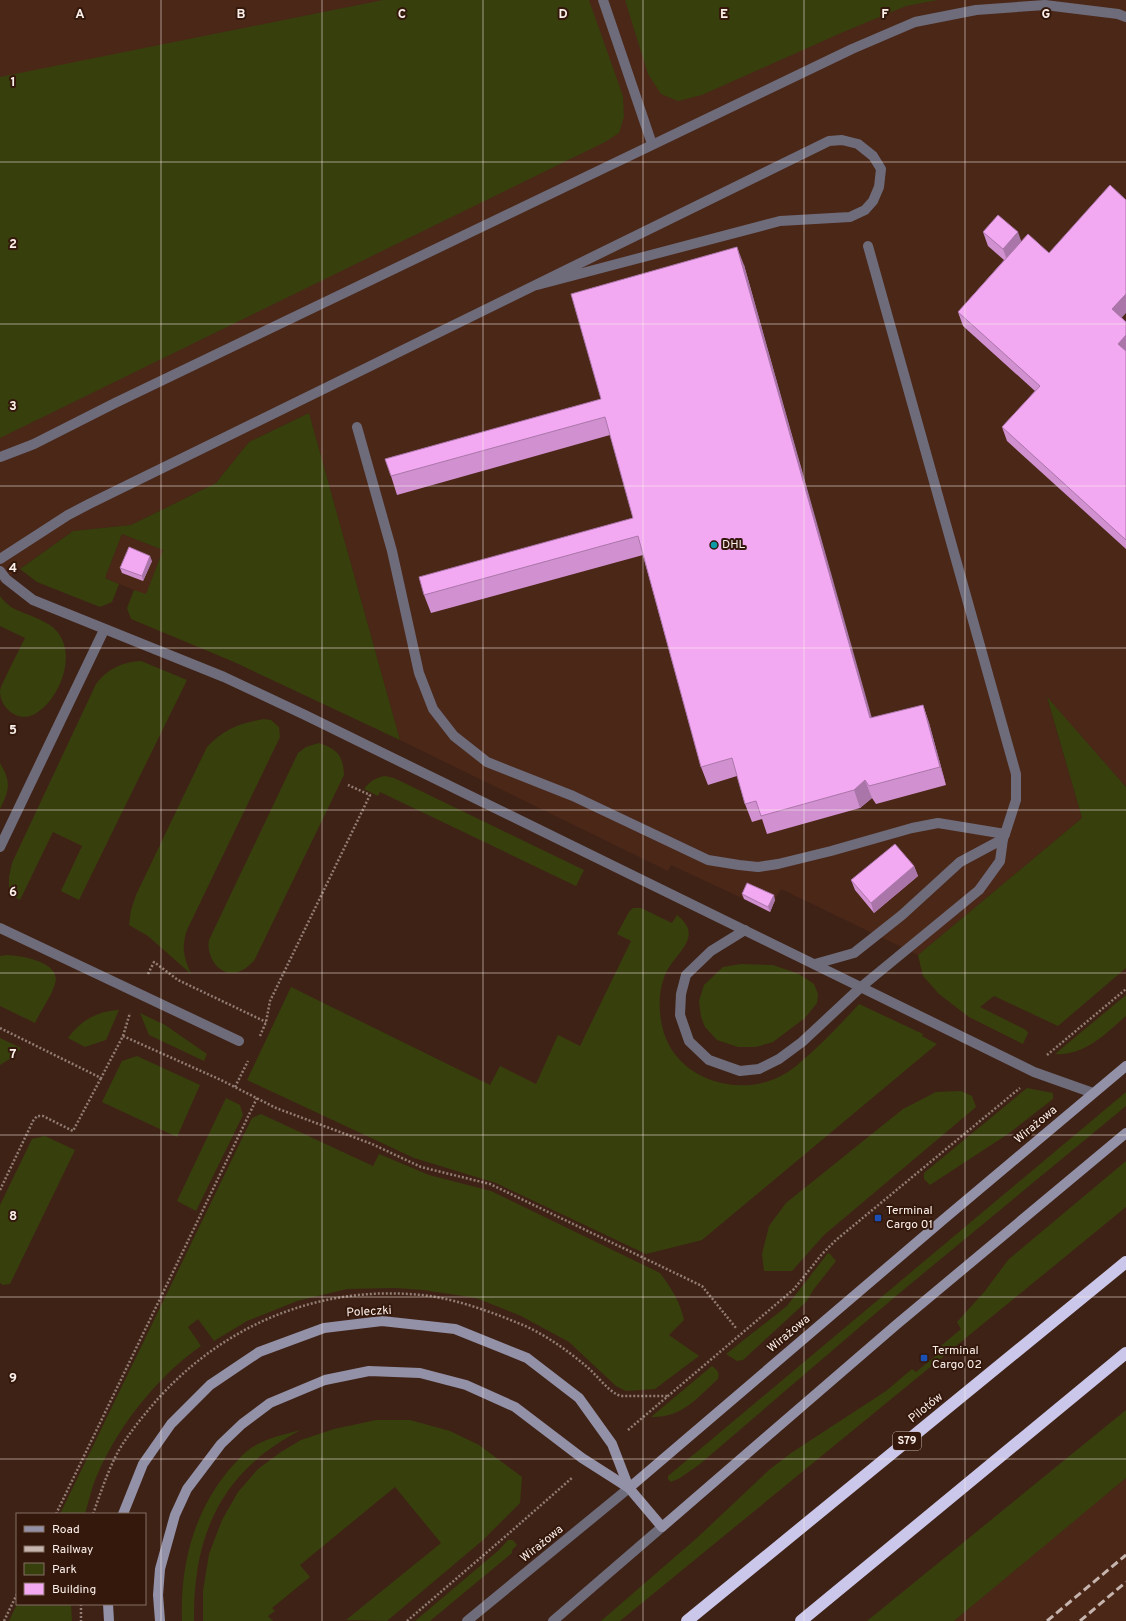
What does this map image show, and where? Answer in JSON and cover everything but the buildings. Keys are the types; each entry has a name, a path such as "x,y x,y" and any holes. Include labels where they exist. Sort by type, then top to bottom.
{"highway":[{"name":"Pilotów","path":"688,1621 1126,1262"},
{"path":"801,1621 1126,1354"}],"main road":[{"name":"Wirażowa","path":"629,1488 1126,1066"},
{"path":"662,1527 896,1325 1126,1133"},
{"name":"Poleczki","path":"123,1513 143,1464 171,1424 210,1385 259,1352 324,1328 382,1321 455,1329 527,1358 579,1398 612,1444 629,1488"},
{"name":"Poleczki","path":"160,1621 158,1596 160,1569 174,1515 187,1489 221,1444 242,1424 270,1403 325,1380 369,1371 420,1373 466,1385 515,1407 582,1458 629,1488 662,1527"},
{"path":"108,1605 110,1621"}],"street":[{"path":"603,0 652,144"},
{"path":"0,457 34,444 115,403 652,144 852,49 915,22 976,10 1045,5 1118,14 1126,17"},
{"path":"0,559 68,515 89,504 829,141 842,140 858,144 874,156 881,169 879,187 873,201 865,210 850,218 780,221 537,285"},
{"path":"745,930 711,951 686,975 680,1015 689,1041 710,1060 740,1071 759,1069 779,1059 802,1042 861,986 979,890 1000,861 1004,836 1016,800 1016,774 868,246"},
{"path":"357,427 392,552 419,673 433,709 454,736 487,762 572,796 708,860 739,865 758,867 778,864 912,828 938,823 1004,836"},
{"path":"0,571 6,579 33,600 104,630 222,676 312,718 1034,1072 1093,1093"},
{"path":"0,847 104,630"},
{"path":"815,964 854,953 902,915 960,862 1004,836"},
{"path":"0,928 82,965 239,1041"},
{"name":"Wirażowa","path":"467,1621 629,1488"},
{"path":"553,1621 662,1527"}],"path":[{"path":"257,1042 266,1022 270,1002 370,795 348,785"},
{"path":"1048,1053 1126,989"},
{"path":"0,1028 101,1078"},
{"path":"0,1190 33,1121 37,1116 43,1116 73,1131 123,1036 276,1108 372,1144 421,1167 490,1184 702,1286 736,1328"},
{"path":"235,1088 251,1055"},
{"path":"644,1416 794,1289 822,1254 836,1240 1024,1085"},
{"path":"56,1513 257,1098"},
{"path":"407,1621 507,1536 542,1503"},
{"path":"4,1621 16,1596"},
{"path":"81,1605 81,1621"}],"shaded area":[{"path":"0,0 1126,0 1126,787 1047,698 1082,818 918,955 781,889 775,900 749,888 744,899 671,865 668,871 400,740 309,413 249,442 216,483 131,525 73,531 0,583"},
{"path":"122,534 163,550 146,595 105,578"},
{"path":"1126,1478 1126,1621 954,1621 1042,1546"}],"green space":[{"path":"383,0 589,0 623,96 624,117 619,133 605,142 0,438 0,77"},
{"path":"625,0 938,0 906,6 841,33 702,95 678,101 661,94 648,74"},
{"path":"309,413 400,740 234,662 131,619 127,608 134,590 146,594 163,550 122,534 105,578 119,584 112,602 100,607 37,582 20,569 73,531 131,525 216,483 249,442"},
{"path":"0,596 11,607 50,625 59,634 64,644 66,655 65,666 58,689 44,708 29,716 23,717 12,713 7,709 1,698 0,691 2,684 25,638 0,626"},
{"path":"141,661 187,680 79,900 61,891 82,846 53,832 20,900 9,895 9,877 12,863 96,684 101,678 116,667 122,664"},
{"path":"1047,697 1126,787 1126,968 1058,1026 994,996 980,1007 1026,1030 1028,1033 1023,1044 969,1017 939,994 923,976 918,955 1082,818"},
{"path":"264,719 271,720 279,727 280,737 187,930 184,942 184,952 191,974 148,936 129,925 131,910 136,895 207,747 226,731 240,725"},
{"path":"319,743 335,750 342,762 344,775 254,961 245,969 238,972 225,972 215,964 212,959 209,940 298,753 306,747"},
{"path":"0,763 6,775 8,786 6,796 0,809"},
{"path":"385,776 394,778 584,870 576,886 380,792 378,796 364,789 373,780"},
{"path":"633,908 641,908 672,923 677,915 685,924 689,932 688,939 668,969 664,978 660,996 660,1008 662,1026 670,1046 682,1062 699,1074 717,1082 738,1085 758,1084 778,1077 796,1066 813,1051 859,1004 923,1034 922,1036 937,1044 702,1240 646,1254 496,1183 414,1158 247,1080 291,987 490,1085 500,1066 536,1084 558,1035 580,1046 631,941 617,934 629,912"},
{"path":"8,955 31,959 47,965 53,970 56,976 53,989 35,1023 0,1006 0,956"},
{"path":"741,964 773,965 799,974 814,984 818,994 817,1003 805,1018 773,1042 756,1047 738,1047 717,1040 705,1027 701,1017 699,1001 704,985 723,967"},
{"path":"1126,995 1126,1016 1110,1030 1085,1048 1066,1054 1055,1054"},
{"path":"119,1010 106,1040 85,1047 68,1038 84,1021 104,1012"},
{"path":"140,1013 165,1025 207,1054 204,1061 149,1035"},
{"path":"0,1038 21,1048 13,1057 0,1065"},
{"path":"137,1056 200,1085 177,1137 102,1102 122,1061"},
{"path":"1027,1088 1053,1093 1053,1099 1008,1134 930,1185 924,1179 924,1173"},
{"path":"961,1091 972,1096 976,1107 824,1235 792,1271 764,1271 762,1254 769,1226 786,1203 903,1109 936,1092"},
{"path":"1126,1092 1126,1106 896,1296 700,1464 680,1478 671,1482 668,1479 668,1476"},
{"path":"226,1098 240,1105 243,1115 196,1211 177,1201"},
{"path":"261,1114 373,1166 379,1154 429,1175 491,1191 660,1273 675,1295 684,1320 669,1335 699,1356 655,1389 626,1391 616,1386 569,1342 521,1316 476,1298 423,1290 395,1288 347,1289 297,1301 247,1321 214,1341 198,1319 188,1327 201,1346 170,1371 155,1386 129,1419 117,1437 98,1473 85,1513 60,1513 252,1118"},
{"path":"45,1136 75,1150 10,1284 3,1285 0,1283 0,1205 32,1139"},
{"path":"1126,1161 1126,1207 620,1621 601,1621 698,1537 769,1470 791,1453 886,1391 912,1369 916,1372 938,1354 936,1350 961,1329 957,1322 985,1291 1008,1260"},
{"path":"828,1253 836,1261 814,1289 806,1302 743,1360 737,1361 726,1354 787,1306"},
{"path":"712,1366 718,1371 718,1379 696,1400 672,1414 651,1417"},
{"path":"1126,1410 1126,1478 954,1621 867,1621"},
{"path":"376,1420 410,1420 450,1431 479,1445 522,1477 520,1503 483,1540 387,1621 346,1620 441,1543 395,1487 300,1565 310,1577 272,1608 275,1611 268,1616 273,1621 203,1621 203,1591 209,1554 222,1520 238,1492 258,1469 281,1452 301,1440 334,1429"},
{"path":"301,1430 273,1446 250,1465 232,1486 217,1509 206,1534 199,1561 195,1590 194,1621 182,1621 183,1580 186,1561 198,1523 216,1488 228,1471 244,1453 259,1443"},
{"path":"508,1540 513,1540 517,1545 512,1550 512,1553 430,1621 415,1621 499,1550"},
{"path":"17,1605 71,1605 72,1621 9,1621"}],"railway":[{"path":"1047,1621 1126,1555"},
{"path":"1080,1621 1126,1582"}],"place":[{"name":"DHL","path":"714,545"},
{"name":"Terminal Cargo 01","path":"878,1218"},
{"name":"Terminal Cargo 02","path":"924,1358"}]}
